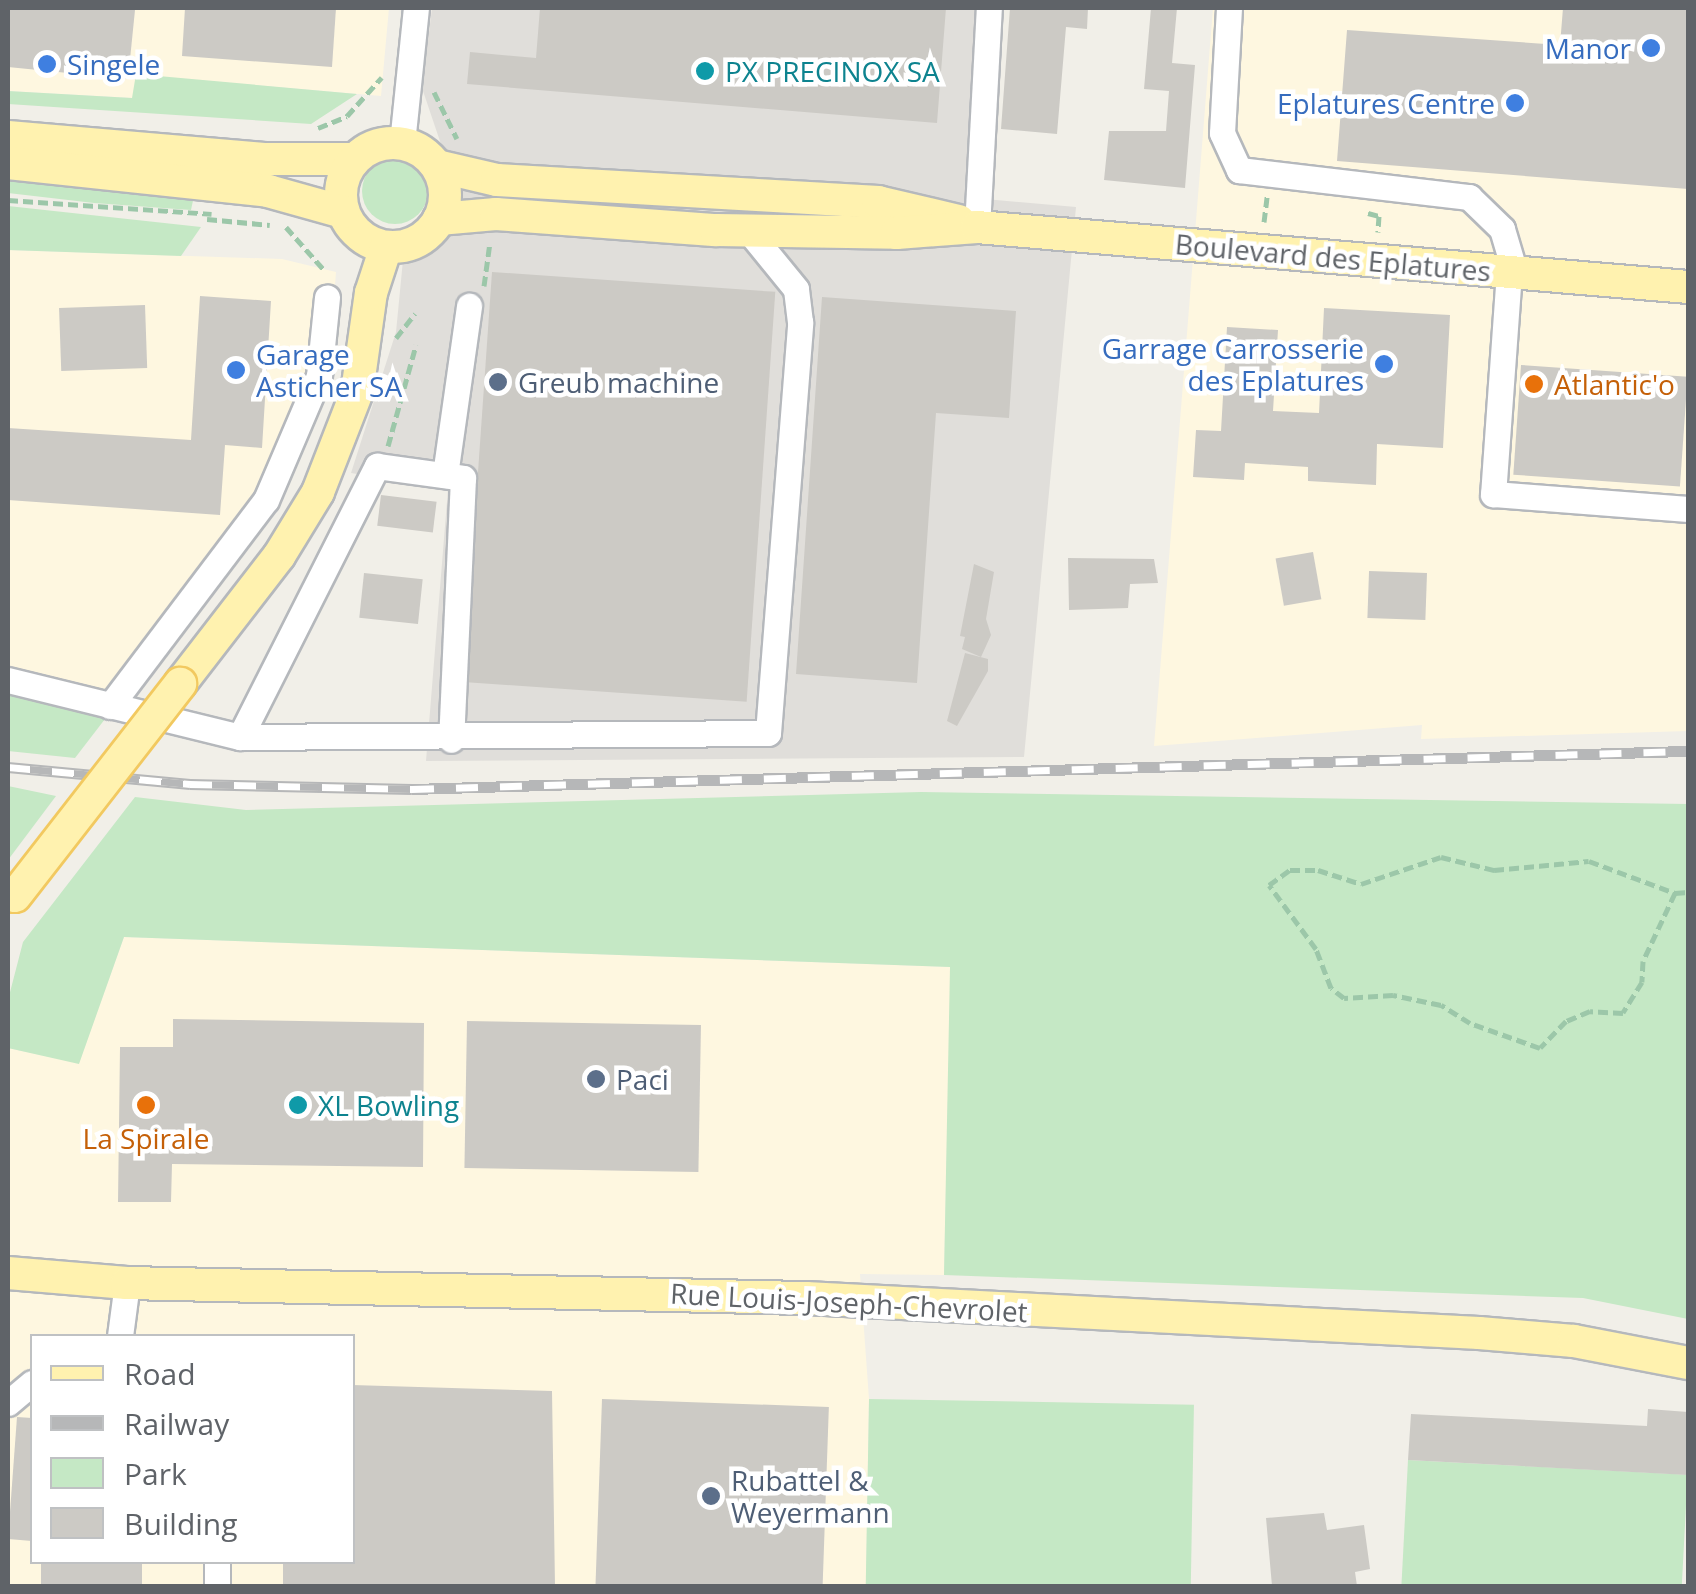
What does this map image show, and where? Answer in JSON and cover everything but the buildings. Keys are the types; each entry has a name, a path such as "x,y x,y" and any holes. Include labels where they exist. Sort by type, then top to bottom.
{"main road":[{"path":"8,137 264,159 354,159"},
{"path":"8,162 287,194 343,212 363,238 386,247 417,241 440,219 446,198 437,166 402,143 380,144 354,159 342,178 343,212"},
{"name":"Boulevard des Eplatures","path":"437,166 497,180 878,202 977,226 1688,286"},
{"name":"Boulevard des Eplatures","path":"440,219 496,214 896,233 977,226"},
{"path":"11,901 278,556 318,492 352,408 386,247"},
{"name":"Rue Louis-Joseph-Chevrolet","path":"8,1273 128,1282 748,1296 1479,1333 1574,1341 1688,1363"}],"street":[{"path":"402,143 416,8"},
{"path":"977,226 989,8"},
{"path":"1229,8 1222,133 1240,170 1469,197 1502,229 1512,272 1493,494 1688,509"},
{"path":"8,680 240,737 451,740 768,734 800,322 796,289 747,228"},
{"path":"110,706 266,500 319,376 330,289"},
{"path":"445,475 469,306"},
{"path":"240,737 377,466 463,478 451,740"},
{"path":"120,1334 128,1282"},
{"path":"8,1404 30,1384"}],"path":[{"path":"332,124 374,92 390,62"},
{"path":"434,83 440,116 470,148"},
{"path":"207,218 234,190"},
{"path":"8,200 284,226 330,289"},
{"path":"1265,217 1267,201"},
{"path":"469,306 471,292 484,292 491,232"},
{"path":"377,466 400,414 416,345"},
{"path":"1675,893 1642,961 1642,982 1623,1013 1590,1011 1566,1021 1540,1048 1470,1023 1441,1004 1393,996 1344,998 1331,988 1316,948 1269,885 1290,870 1340,872 1362,884 1440,858 1494,870 1588,861 1675,893 1688,892"}],"shaded area":[{"path":"8,8 389,8 381,96 137,75 133,98 8,91"},
{"path":"432,8 1001,8 985,199 1076,207 1024,757 426,761 448,489 351,473 396,332 403,260 449,226 447,162 422,88"},
{"path":"1213,8 1688,8 1688,731 1421,739 1422,725 1154,746"},
{"path":"8,250 282,259 336,272 330,353 312,420 116,722 8,693"},
{"path":"124,937 951,967 944,1275 860,1274 869,1399 866,1586 8,1586 8,1048 79,1063"}],"green space":[{"path":"136,74 357,94 311,124 8,104 8,91 132,98"},
{"path":"395,158 408,160 418,168 426,178 426,204 418,214 408,222 395,224 382,222 372,214 364,204 362,191 364,178 372,168 382,160"},
{"path":"8,177 195,191 191,210 94,203 8,193"},
{"path":"8,206 201,227 181,256 8,250"},
{"path":"8,693 105,719 75,758 8,751"},
{"path":"8,786 56,796 8,860"},
{"path":"921,792 1688,804 1688,1319 1583,1298 944,1275 950,967 124,937 79,1064 8,1048 8,1000 23,942 135,797 246,810"},
{"path":"869,1399 1194,1405 1191,1586 866,1586"},
{"path":"1408,1460 1688,1475 1682,1586 1401,1586"}],"railway":[{"path":"8,767 190,784 412,789 1688,751"}],"place":[{"name":"Manor","path":"1651,48"},
{"name":"Singele","path":"47,64"},
{"name":"PX PRECINOX SA","path":"705,71"},
{"name":"Eplatures Centre","path":"1515,103"},
{"name":"Garrage Carrosserie des Eplatures","path":"1384,364"},
{"name":"Garage Asticher SA","path":"236,370"},
{"name":"Greub machine","path":"498,382"},
{"name":"Atlantic'o","path":"1534,384"},
{"name":"Paci","path":"596,1079"},
{"name":"La Spirale","path":"146,1105"},
{"name":"XL Bowling","path":"298,1105"},
{"name":"Rubattel & Weyermann","path":"711,1496"}]}
